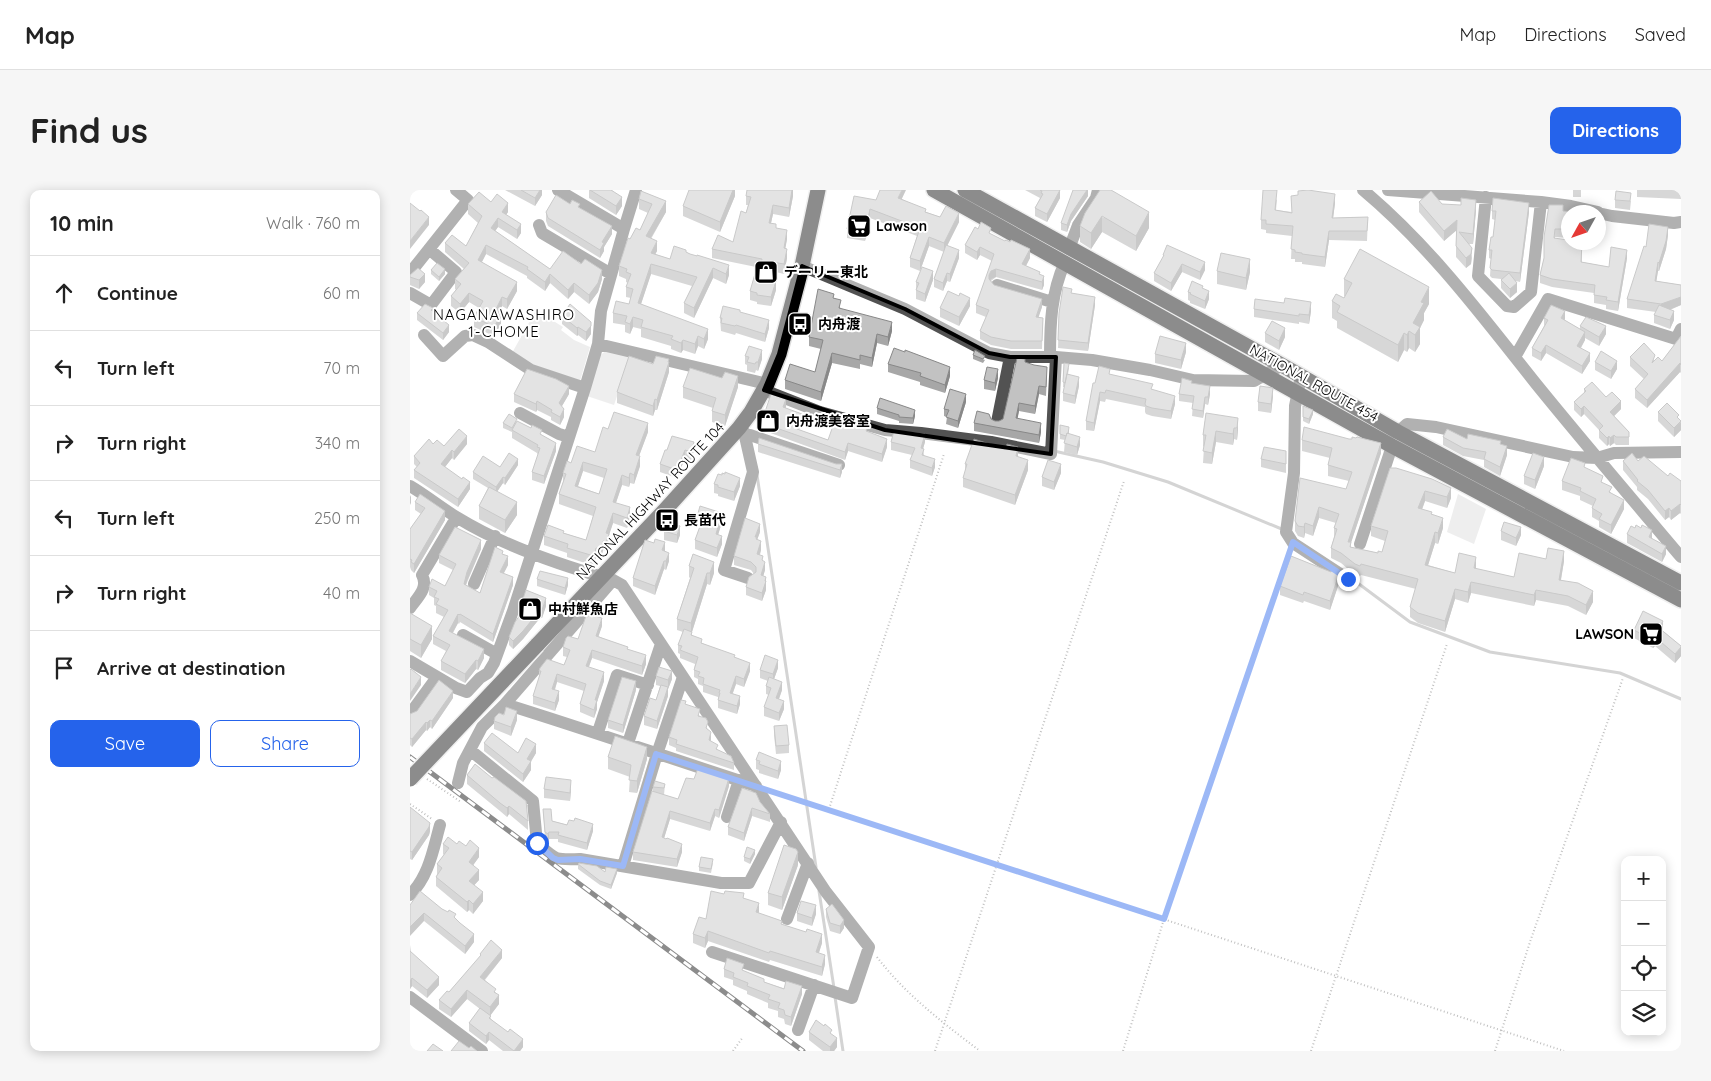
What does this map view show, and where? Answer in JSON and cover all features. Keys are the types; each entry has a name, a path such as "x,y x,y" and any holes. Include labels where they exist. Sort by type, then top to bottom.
{"highway":[{"name":"NATIONAL HIGHWAY ROUTE 104","path":"416,778 537,645 607,579 664,511 742,432 766,387 779,354 802,266 818,190"},
{"name":"NATIONAL ROUTE 454","path":"934,190 1067,255 1301,376 1395,439 1681,600"},
{"name":"NATIONAL ROUTE 454","path":"965,190 1067,255 1266,375 1681,583"}],"street":[{"path":"410,273 468,200 456,190"},
{"path":"558,190 624,229"},
{"path":"410,661 466,692 488,673 497,654 586,388 598,344 601,311 636,190"},
{"path":"598,344 766,387 820,412 885,430 991,442 1051,454 1052,302 1078,225 1096,198 1098,190"},
{"path":"1363,190 1394,216 1469,298 1597,458 1681,557"},
{"path":"1388,190 1564,205"},
{"path":"1486,197 1478,276 1507,306 1514,307 1531,292 1541,202"},
{"path":"1606,214 1674,223 1681,222"},
{"path":"539,225 542,233 611,274"},
{"path":"410,293 431,305 456,272 429,249"},
{"path":"802,266 905,309 989,353 1010,357 1053,357 1092,360 1193,380 1254,380 1282,366"},
{"path":"997,285 1052,302"},
{"path":"1531,292 1676,340 1681,329"},
{"path":"1515,357 1548,299"},
{"path":"424,335 443,356 466,336 473,336 488,342 531,370 586,388"},
{"path":"998,422 1010,357"},
{"path":"1301,376 1295,406 1294,473 1286,532 1293,542 1348,579"},
{"path":"520,413 559,434 569,437"},
{"path":"1360,544 1395,439 1407,424 1436,427 1572,457 1597,458 1614,453 1681,452"},
{"path":"742,432 839,464"},
{"path":"742,432 753,472 724,570 748,578"},
{"path":"410,486 426,495 456,518 531,553 622,586 826,892 869,947 852,998 712,952"},
{"path":"410,608 425,586 422,575 456,518"},
{"path":"474,584 495,536"},
{"path":"458,783 463,764 482,727 505,704 607,579"},
{"path":"462,635 497,654"},
{"path":"628,743 661,644"},
{"path":"598,732 617,675 648,685"},
{"path":"410,714 437,677"},
{"path":"623,866 656,754 683,677"},
{"path":"505,704 598,732 656,754 756,786"},
{"path":"470,750 533,801 537,843 553,858 558,860 580,859 721,883 749,883 781,822"},
{"path":"727,817 739,780"},
{"path":"410,895 420,885 428,867 440,825"},
{"path":"787,919 808,863"},
{"path":"798,1030 814,986"},
{"path":"410,997 482,1051"}],"path":[{"path":"829,809 944,454"},
{"path":"935,1051 947,1010 1124,481"},
{"path":"1122,1051 1164,919 1293,542"},
{"path":"1311,1051 1447,644"},
{"path":"1495,1051 1531,939 1623,678"},
{"path":"416,778 461,802"},
{"path":"756,786 781,796 829,809 1564,1051"},
{"path":"410,804 440,825"},
{"path":"869,947 894,978 944,1024 980,1051"},
{"path":"733,1051 743,1037"}],"highlighted area":[{"path":"802,266 905,309 989,353 1010,357 1056,357 1051,454 885,430 764,390 779,354"}],"shaded area":[{"path":"536,310 563,327 561,330 574,340 590,347 580,381 547,373 512,353"},
{"path":"606,351 630,357 614,405 587,396 599,356"},
{"path":"1458,494 1486,509 1474,544 1447,532"}],"building":[{"path":"521,190 540,190 535,198"},
{"path":"590,190 611,190 622,197 616,206"},
{"path":"689,190 733,190 720,222 683,206"},
{"path":"747,190 792,190 789,208 773,205 769,223 776,224 776,228 787,230 784,248 787,249 784,264 772,262 767,278 776,281 771,297 757,295 757,293 750,291 755,274 760,276 762,259 712,249 718,235 733,242 741,211 746,213 751,197 746,196"},
{"path":"880,190 902,190 898,198 926,209 925,212 940,217 946,206 959,213 944,243 929,237 920,261 910,258 920,228 870,209 865,232 847,229 854,196 876,200"},
{"path":"1040,190 1060,190 1047,214 1035,208 1043,194"},
{"path":"1073,190 1087,190 1071,214 1067,225 1061,223"},
{"path":"1100,190 1111,190 1149,212 1136,236 1102,216 1091,233 1080,226 1085,213"},
{"path":"1263,190 1277,190 1275,210 1292,213 1291,196 1298,195 1298,191 1308,190 1335,194 1332,218 1368,217 1367,231 1329,231 1325,257 1295,252 1295,250 1291,249 1293,226 1266,224 1266,220 1261,220"},
{"path":"641,191 666,201 646,236 657,241 651,253 670,259 674,246 686,250 690,254 729,265 726,274 713,268 694,308 684,303 697,277 651,264 638,303 708,329 704,339 698,336 695,344 683,340 681,343 671,339 673,336 641,327 643,320 633,317 630,324 625,322 627,316 613,313 616,301 629,304 633,289 626,287 631,274 626,272 627,269 619,266 628,238 630,239 636,228 640,230 652,204 639,199"},
{"path":"1431,191 1442,204 1461,205 1461,198 1476,200 1473,234 1459,232 1472,248 1471,254 1466,258 1456,246 1457,220 1444,231 1419,202"},
{"path":"1616,191 1631,193 1630,201 1615,200"},
{"path":"479,192 491,202 497,194 508,203 502,212 521,224 517,230 498,218 491,228 550,269 563,251 581,264 585,259 602,270 598,283 589,295 574,283 568,290 550,274 545,282 527,269 528,267 486,245 478,260 517,282 507,299 502,297 495,311 501,315 494,327 474,317 483,301 469,293 460,304 451,296 461,284 455,279 469,263 445,243 452,235 466,246 482,216 468,204"},
{"path":"556,195 570,204 572,200 580,204 578,207 612,226 602,242 604,243 600,250 548,218 546,212"},
{"path":"1493,198 1529,203 1520,273 1492,270 1490,268 1492,250 1489,250 1491,237 1493,237 1496,211 1492,211"},
{"path":"410,203 429,217 410,241"},
{"path":"1549,205 1561,205 1561,229 1555,229 1554,238 1561,239 1561,250 1582,250 1581,262 1609,267 1611,247 1627,250 1618,302 1606,300 1607,297 1594,295 1595,285 1552,279 1540,275 1544,258 1544,237"},
{"path":"981,222 991,228 989,233 1005,241 1010,242 1011,240 1030,249 1022,264 1040,272 1039,274 1044,276 1042,282 996,269 991,271 989,275 989,279 994,285 1042,299 1036,317 1043,318 1042,341 1011,341 991,337 980,331 989,310 976,305 994,254 980,247 977,252 965,245 975,227 978,229"},
{"path":"1649,224 1668,227 1666,241 1658,262 1655,281 1681,285 1681,297 1661,304 1627,299 1644,246 1646,247"},
{"path":"946,245 959,250 950,274 947,273 943,283 934,279"},
{"path":"1167,245 1205,262 1200,272 1182,264 1171,283 1154,273"},
{"path":"1360,249 1429,287 1421,302 1424,303 1413,323 1420,327 1415,335 1409,331 1407,335 1404,333 1398,345 1337,312 1340,306 1332,301 1336,294 1344,298 1352,283 1344,279"},
{"path":"1221,253 1250,259 1246,278 1217,271"},
{"path":"437,263 445,269 439,277 431,270"},
{"path":"922,267 933,271 925,294 916,290 919,283 916,282"},
{"path":"418,268 425,274 419,280 410,277 410,275"},
{"path":"1509,273 1517,283 1510,289 1501,280"},
{"path":"1192,281 1209,291 1205,301 1188,292"},
{"path":"1063,287 1072,289 1071,293 1095,297 1088,343 1058,340 1059,313"},
{"path":"818,289 834,294 833,298 841,300 839,308 892,322 888,337 877,334 872,358 860,355 860,360 832,353 821,392 785,380 790,364 815,372 823,340 809,337"},
{"path":"948,291 959,296 960,293 970,298 959,317 940,308"},
{"path":"1285,298 1311,302 1309,315 1299,314 1299,316 1254,309 1255,299 1284,303"},
{"path":"425,304 433,308 431,310 449,325 443,333 417,313"},
{"path":"570,304 591,322 591,326 586,332 577,328 562,316"},
{"path":"1551,305 1565,311 1561,318 1585,332 1577,346 1590,353 1582,366 1546,345 1541,353 1532,348 1548,320 1544,318"},
{"path":"1659,305 1674,311 1670,320 1654,315"},
{"path":"723,306 769,320 765,334 736,325 721,323 722,318 720,318"},
{"path":"1586,317 1606,326 1599,337 1580,326"},
{"path":"1272,321 1285,328 1279,341 1265,333"},
{"path":"1160,336 1186,343 1181,360 1155,354"},
{"path":"1681,336 1681,365 1680,363 1647,400 1635,389 1648,374 1630,357 1644,343 1655,355 1652,363 1658,357 1662,361"},
{"path":"749,346 762,350 758,362 755,364 747,362 749,357 745,356"},
{"path":"894,348 905,352 905,350 950,367 945,385 920,376 921,373 888,364"},
{"path":"975,350 985,356 983,359 973,355"},
{"path":"1601,351 1617,361 1611,371 1595,362"},
{"path":"629,356 653,364 656,356 669,359 657,400 655,399 653,406 617,392"},
{"path":"1017,358 1025,359 1025,362 1034,365 1047,367 1046,387 1039,386 1035,406 1019,403 1016,418 1041,423 1039,435 974,423 977,411 989,414 991,419 995,421 1003,419"},
{"path":"1064,363 1069,364 1065,383 1063,382"},
{"path":"1099,366 1110,369 1109,374 1153,384 1151,389 1175,396 1171,411 1146,406 1146,399 1106,390 1105,393 1100,392 1094,423 1086,421 1093,383 1095,383"},
{"path":"987,367 998,369 995,383 984,380"},
{"path":"690,368 722,378 725,372 738,376 725,415 712,411 716,398 683,387"},
{"path":"527,369 556,379 569,386 559,403 564,409 560,417 537,401 536,404 514,394"},
{"path":"1067,374 1079,377 1075,396 1063,393"},
{"path":"1182,378 1192,381 1191,383 1210,386 1208,397 1205,397 1203,411 1192,409 1194,396 1179,394"},
{"path":"1592,382 1606,397 1612,392 1621,401 1610,412 1629,432 1629,437 1616,437 1614,435 1607,438 1599,430 1603,426 1584,406 1581,409 1574,402 1586,391 1584,389"},
{"path":"1260,386 1273,388 1271,404 1258,402"},
{"path":"950,389 966,394 958,421 946,417 949,410 944,409"},
{"path":"771,394 786,399 783,407 802,414 797,429 828,440 834,423 845,427 847,422 887,439 882,454 848,443 845,452 765,424 769,412 763,418"},
{"path":"880,398 915,410 913,418 899,417 899,415 877,408"},
{"path":"1667,403 1679,415 1677,417 1681,421 1674,428 1658,412"},
{"path":"1303,406 1313,410 1309,419 1303,417"},
{"path":"614,412 648,423 636,455 640,456 634,475 630,473 629,478 622,475 613,502 630,507 627,518 613,513 606,533 609,534 606,542 603,541 601,549 596,548 594,556 567,548 568,544 544,536 548,525 564,531 563,533 586,540 596,507 559,494 566,474 563,473 567,461 571,463 577,446 595,452 603,427 608,429","holes":["583,462 607,469 599,494 575,486"]},
{"path":"1206,413 1238,418 1237,428 1234,428 1233,434 1216,431 1212,453 1203,451 1206,435 1203,435"},
{"path":"509,414 517,419 512,428 503,423"},
{"path":"517,421 531,428 532,425 542,430 540,434 556,443 544,476 532,472 540,448 512,430"},
{"path":"1060,425 1069,427 1066,436 1060,434"},
{"path":"1304,427 1349,439 1357,437 1381,443 1348,542 1351,542 1350,547 1378,553 1378,551 1382,552 1388,531 1371,526 1390,468 1396,468 1432,479 1451,488 1447,497 1425,491 1418,508 1443,518 1438,533 1435,532 1425,565 1455,573 1459,553 1476,557 1474,568 1514,577 1519,553 1546,559 1548,548 1564,551 1559,580 1578,583 1593,591 1586,605 1568,596 1536,590 1534,595 1471,582 1468,592 1455,589 1445,621 1418,613 1410,607 1418,579 1361,564 1360,566 1331,548 1337,529 1334,528 1339,514 1319,507 1313,526 1305,523 1304,527 1298,526 1295,521 1300,478 1346,489 1352,472 1328,465 1332,448 1302,440"},
{"path":"459,429 467,436 441,464 462,479 463,477 470,482 458,499 414,470 420,463 414,456 429,439 433,444 437,440 444,446"},
{"path":"1447,429 1467,439 1468,434 1501,441 1500,444 1507,446 1500,467 1484,459 1486,452 1463,448 1443,437"},
{"path":"894,431 925,434 921,448 924,449 922,455 935,459 932,468 910,460 915,448 891,442"},
{"path":"1067,433 1080,437 1077,447 1064,443"},
{"path":"672,436 694,442 691,452 685,450 677,470 660,464"},
{"path":"759,438 836,464 842,464 840,470 758,444"},
{"path":"974,439 1005,449 1007,444 1018,447 1016,456 1028,460 1015,495 963,478 967,464 965,464"},
{"path":"1264,447 1286,451 1286,464 1261,459"},
{"path":"509,453 518,459 505,478 503,477 496,487 473,472 483,456 500,467"},
{"path":"1533,453 1544,457 1535,480 1524,476"},
{"path":"1632,453 1638,461 1644,456 1668,476 1670,473 1681,481 1681,505 1671,511 1669,508 1665,511 1648,490 1637,481 1623,461"},
{"path":"1571,458 1585,463 1584,467 1603,476 1601,482 1612,487 1609,492 1624,500 1611,525 1599,519 1602,514 1592,508 1596,499 1580,491 1581,488 1562,481"},
{"path":"1048,460 1061,464 1054,482 1042,477"},
{"path":"725,472 740,478 734,492 714,484 718,474 722,475"},
{"path":"489,487 517,502 505,520 479,506"},
{"path":"420,494 445,511 414,564 410,559 410,529 425,508 415,502"},
{"path":"700,506 722,513 716,534 722,536 717,548 695,540 703,518 697,517"},
{"path":"745,518 760,524 755,537 761,541 757,554 763,556 762,560 765,562 761,575 766,577 766,581 762,593 746,587 749,577 756,572 756,567 751,562 734,556"},
{"path":"668,522 680,526 677,535 664,531"},
{"path":"1504,522 1521,527 1516,538 1501,531"},
{"path":"1636,525 1641,528 1642,525 1652,530 1649,537 1666,546 1662,554 1627,534 1631,526 1635,528"},
{"path":"455,527 481,540 467,572 464,584 480,593 495,547 503,551 502,554 508,556 500,572 513,577 493,634 460,614 458,614 449,631 484,649 478,661 476,660 465,674 441,661 450,645 433,636 448,610 436,604 439,599 434,597 437,591 429,587 432,579 445,586 456,564 439,555"},
{"path":"655,539 665,542 662,550 669,553 655,586 633,578 645,540 654,543"},
{"path":"693,554 714,562 710,573 707,573 691,623 677,619 694,568 689,566"},
{"path":"1291,556 1339,574 1330,601 1304,592 1303,595 1280,586"},
{"path":"540,571 568,578 565,588 537,579"},
{"path":"526,590 546,598 542,610 513,641 509,637 515,622 528,604 522,602"},
{"path":"1643,611 1663,621 1659,628 1681,646 1675,654 1655,637 1653,640 1634,630"},
{"path":"410,613 432,626 421,645 410,639"},
{"path":"589,614 602,618 596,636 646,655 642,666 592,650 586,666 604,672 595,700 597,700 594,710 580,704 586,684 557,674 552,689 559,691 555,703 533,696 541,671 539,671 540,668 547,659 564,665 570,650 563,647 566,638 568,636 578,639 586,616 588,617"},
{"path":"684,629 692,632 691,635 702,639 701,643 735,655 734,657 750,663 744,679 736,676 730,693 740,696 737,706 718,700 720,690 703,684 704,678 698,676 700,672 694,670 698,657 680,650 682,646 678,645"},
{"path":"765,655 778,660 773,674 760,670"},
{"path":"659,667 672,671 668,680 656,676"},
{"path":"410,670 421,677 410,694"},
{"path":"622,677 636,681 623,725 608,720"},
{"path":"769,677 782,682 776,698 784,701 779,713 764,707 771,688 766,686"},
{"path":"439,680 453,691 432,721 426,722 412,739 410,738 410,714 417,711"},
{"path":"661,685 668,687 657,721 644,716 650,698 656,700"},
{"path":"681,700 686,701 685,704 700,709 698,716 706,718 708,722 706,728 711,732 709,740 718,745 716,749 731,756 734,763 676,744 677,740 669,737"},
{"path":"506,707 517,711 511,727 494,721 499,713 504,715"},
{"path":"787,725 789,745 776,746 774,726"},
{"path":"492,733 518,753 526,738 536,744 527,759 531,761 523,774 484,743"},
{"path":"615,736 647,747 637,781 629,780 631,765 608,757"},
{"path":"759,752 781,761 778,771 759,764 760,761 756,760"},
{"path":"475,764 526,801 528,821 509,806 507,808 500,803 467,775"},
{"path":"698,768 729,778 719,810 715,809 710,823 670,811 662,837 682,844 677,859 633,852 652,791 678,799 686,778 694,779"},
{"path":"546,777 571,780 570,793 544,789"},
{"path":"655,781 665,784 664,788 653,787"},
{"path":"742,788 756,793 760,802 770,814 752,808 744,833 728,827"},
{"path":"410,807 430,823 412,852 410,851"},
{"path":"543,809 551,809 552,821 567,825 569,820 574,821 575,818 593,824 587,843 558,835 559,832 549,832 548,834 545,832"},
{"path":"448,837 457,844 459,841 466,846 470,840 479,848 469,862 479,870 469,881 483,892 473,904 469,900 467,902 436,877 442,868 437,864 449,848 443,844"},
{"path":"784,845 796,849 798,852 782,897 768,893"},
{"path":"747,847 755,850 750,859 744,857"},
{"path":"701,857 713,859 711,869 699,867"},
{"path":"579,863 597,866 605,872 606,867 617,869 611,885 600,881"},
{"path":"420,891 442,909 456,914 454,917 474,934 465,946 424,913 410,927 410,905"},
{"path":"711,891 724,894 725,891 744,893 743,898 759,903 756,912 782,921 781,924 806,932 807,929 822,934 816,952 825,955 822,967 770,951 769,953 708,931 705,938 693,934 699,917 706,919"},
{"path":"801,901 816,905 812,918 797,913"},
{"path":"832,904 844,920 840,926 830,923 826,909"},
{"path":"491,940 502,950 480,977 496,989 494,992 499,995 490,1007 467,990 451,1009 439,1000 447,991 449,992 481,955"},
{"path":"410,951 439,977 427,990 412,978 410,981"},
{"path":"727,958 744,964 742,970 764,979 764,982 784,989 786,981 802,986 791,1017 785,1015 784,1010 778,1008 780,1003 768,999 770,995 747,986 748,983 733,977 734,973 724,969"},
{"path":"480,1008 491,1016 489,1018 508,1032 510,1029 523,1039 514,1051 489,1032 486,1036 469,1023"},
{"path":"816,1020 832,1030 830,1033 837,1038 830,1047 809,1032"},
{"path":"459,1041 469,1048 471,1046 477,1051 451,1051"},
{"path":"433,1044 443,1051 427,1051"}],"waterway":[{"path":"1054,451 1103,462 1168,482 1284,530"},
{"path":"757,475 816,867"},
{"path":"1351,578 1410,622 1490,652 1620,673 1681,699"},
{"path":"819,891 834,988"},
{"path":"835,997 843,1051"}],"railway":[{"path":"410,757 803,1051"}],"place":[{"name":"Lawson","path":"859,226"},
{"name":"デーリー東北","path":"766,272"},
{"name":"内舟渡","path":"800,324"},
{"name":"内舟渡美容室","path":"768,421"},
{"name":"長苗代","path":"667,520"},
{"name":"中村鮮魚店","path":"530,609"},
{"name":"LAWSON","path":"1651,634"}],"district":[{"name":"NAGANAWASHIRO 1-CHOME","path":"504,324"}],"route":[{"path":"537,843 553,858 558,860 580,859 623,866 656,754 1164,919 1293,542 1348,579"}]}
